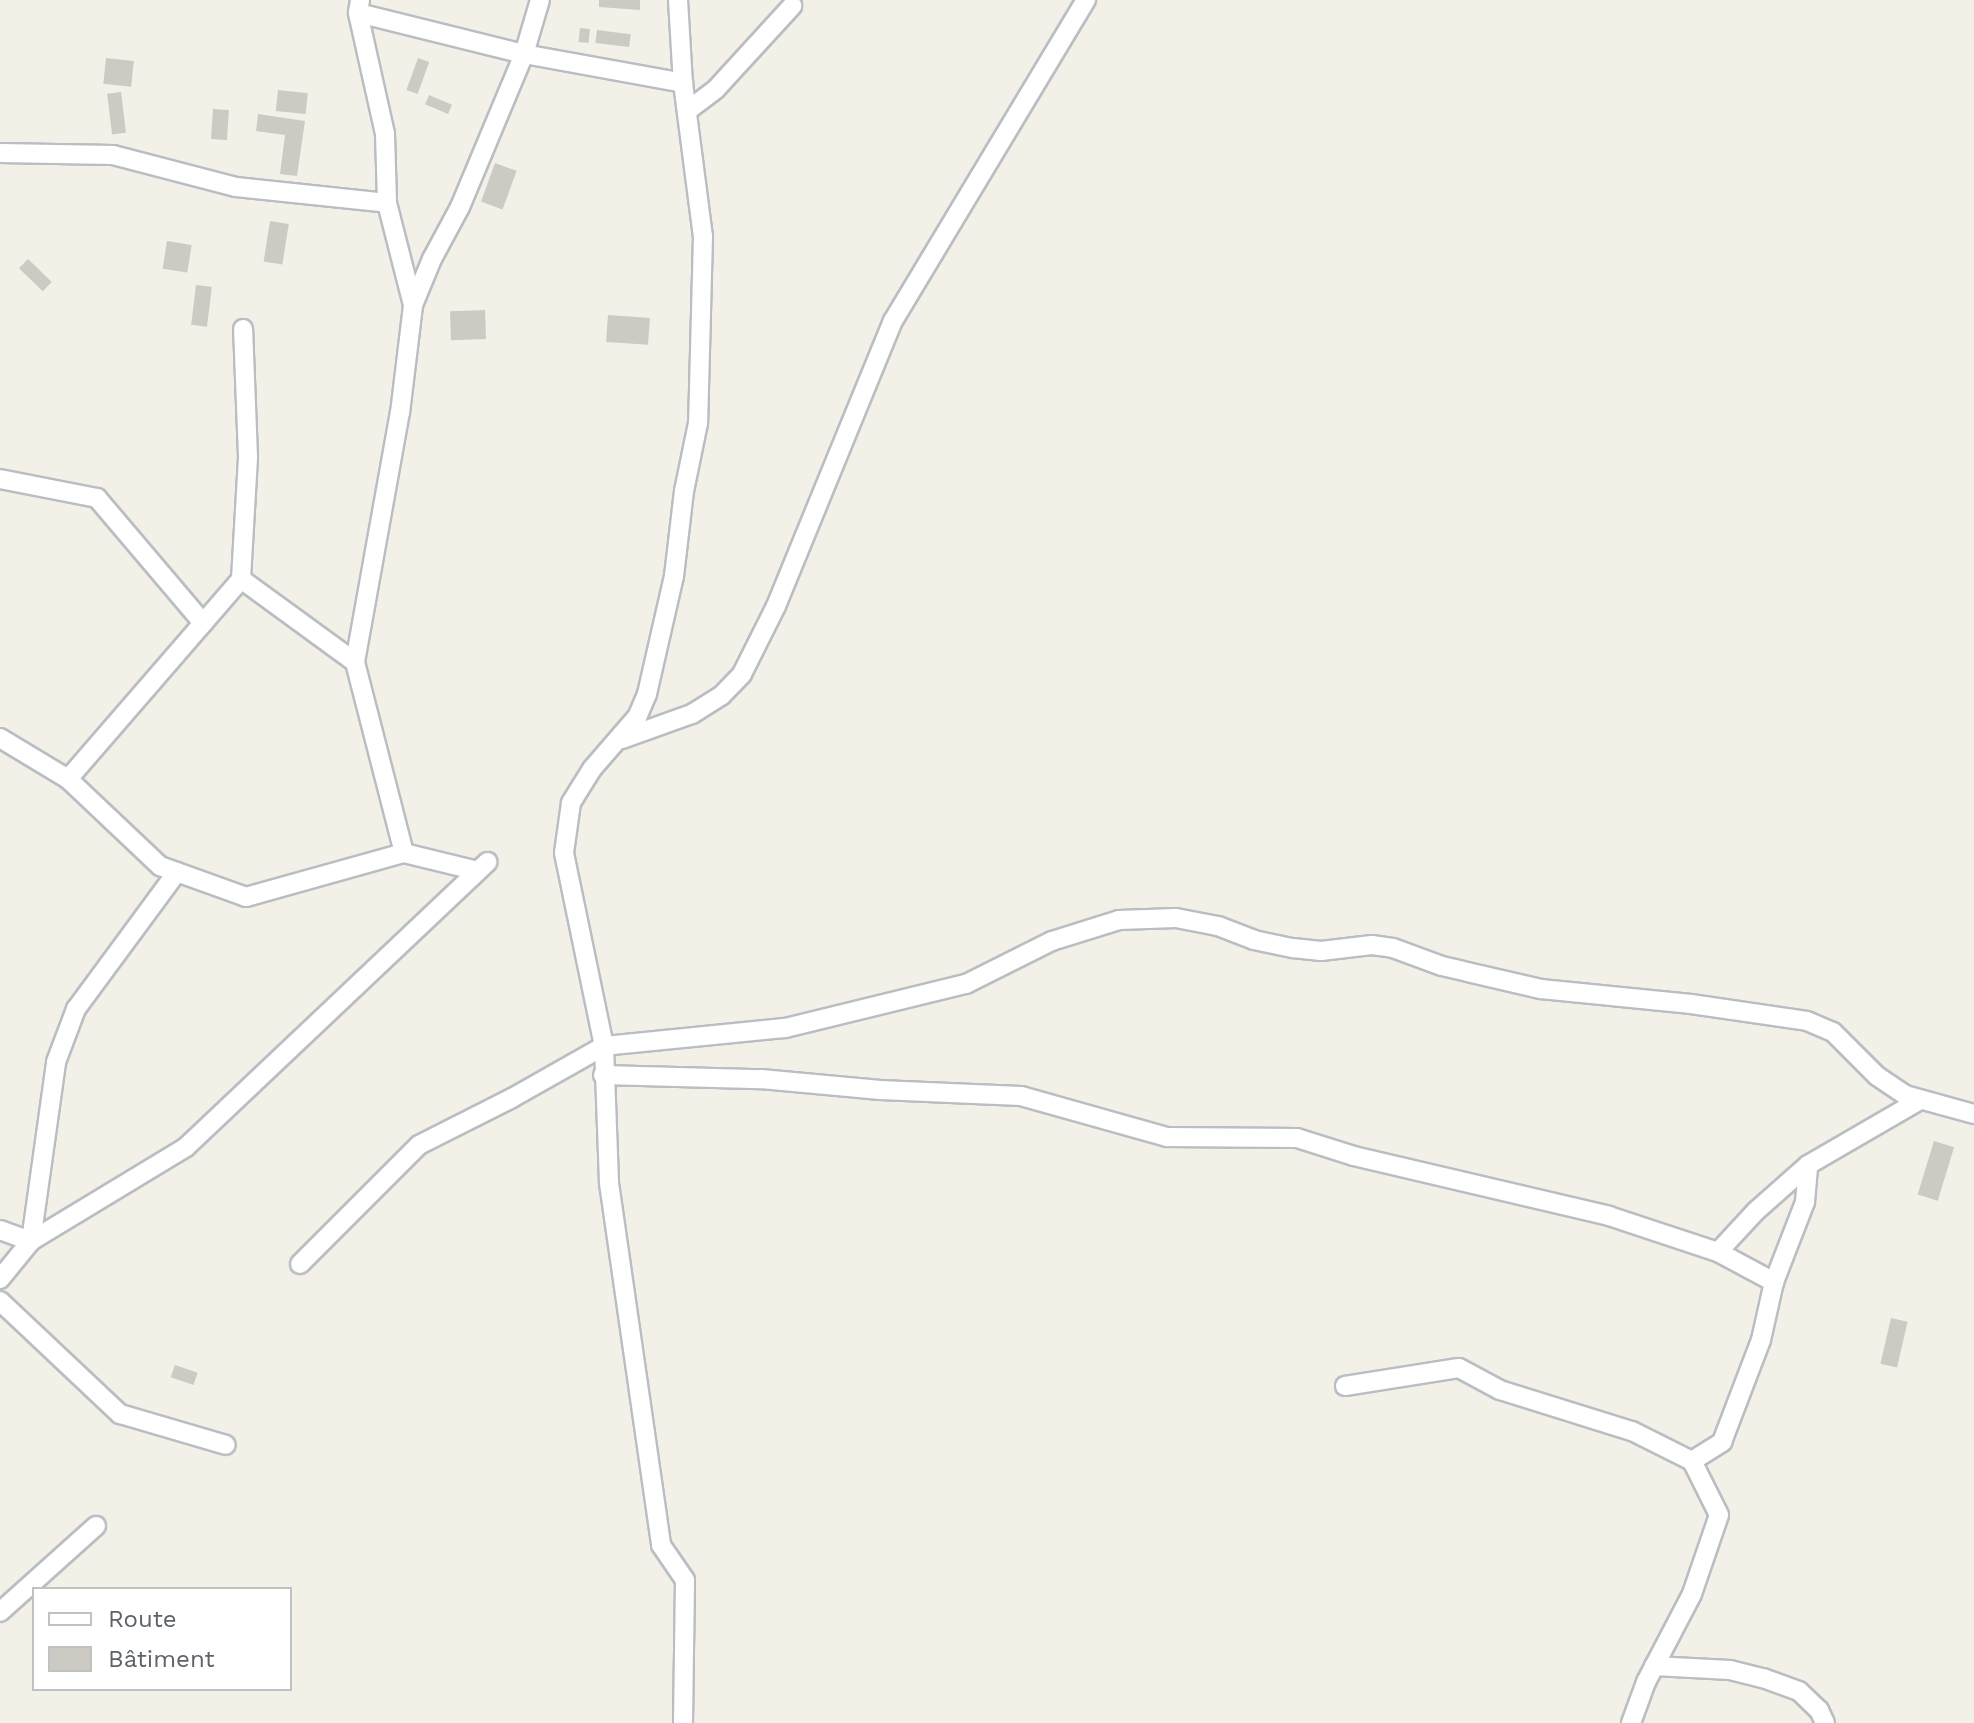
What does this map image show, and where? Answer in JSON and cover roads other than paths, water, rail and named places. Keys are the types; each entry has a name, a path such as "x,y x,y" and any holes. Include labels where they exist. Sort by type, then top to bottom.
{"street":[{"path":"404,853 355,662 400,413 413,305 432,259 460,207 524,54 540,0"},
{"path":"678,0 683,83 703,236 698,423 656,665 637,717 622,739 586,778 571,803 564,831 567,868 604,1046 609,1183 661,1545 685,1580 683,1723"},
{"path":"622,739 692,714 721,696 742,674 787,581 893,321 1086,0"},
{"path":"413,305 387,203 385,134 359,6 524,54 683,83"},
{"path":"687,111 716,89 792,6"},
{"path":"0,153 113,155 236,187 387,203"},
{"path":"68,779 241,579 248,457 243,329"},
{"path":"0,479 97,498 203,623"},
{"path":"241,579 355,662"},
{"path":"0,738 68,779 160,866 246,897 404,853 482,866 186,1147 31,1241 0,1279"},
{"path":"31,1241 56,1062 76,1009 177,872"},
{"path":"300,1264 419,1145 512,1098 604,1046 785,1028 966,984 1052,941 1119,920 1176,918 1218,926 1254,940 1321,951 1383,946 1442,966 1541,989 1691,1004 1807,1021 1833,1032 1890,1087 1920,1100 1974,1114"},
{"path":"603,1075 761,1079 880,1090 1021,1096 1167,1137 1297,1138 1354,1156 1609,1216 1718,1252 1774,1282"},
{"path":"1718,1252 1756,1211 1808,1165 1920,1100"},
{"path":"1692,1461 1722,1442 1761,1340 1774,1282 1805,1202 1808,1165"},
{"path":"0,1230 31,1241"},
{"path":"0,1301 120,1414 226,1445"},
{"path":"1345,1386 1459,1368 1500,1390 1632,1431 1692,1461 1719,1515 1692,1594 1654,1666 1631,1723"},
{"path":"0,1612 96,1526"},
{"path":"1654,1666 1730,1670 1763,1678 1799,1691 1819,1710 1825,1723"}]}
